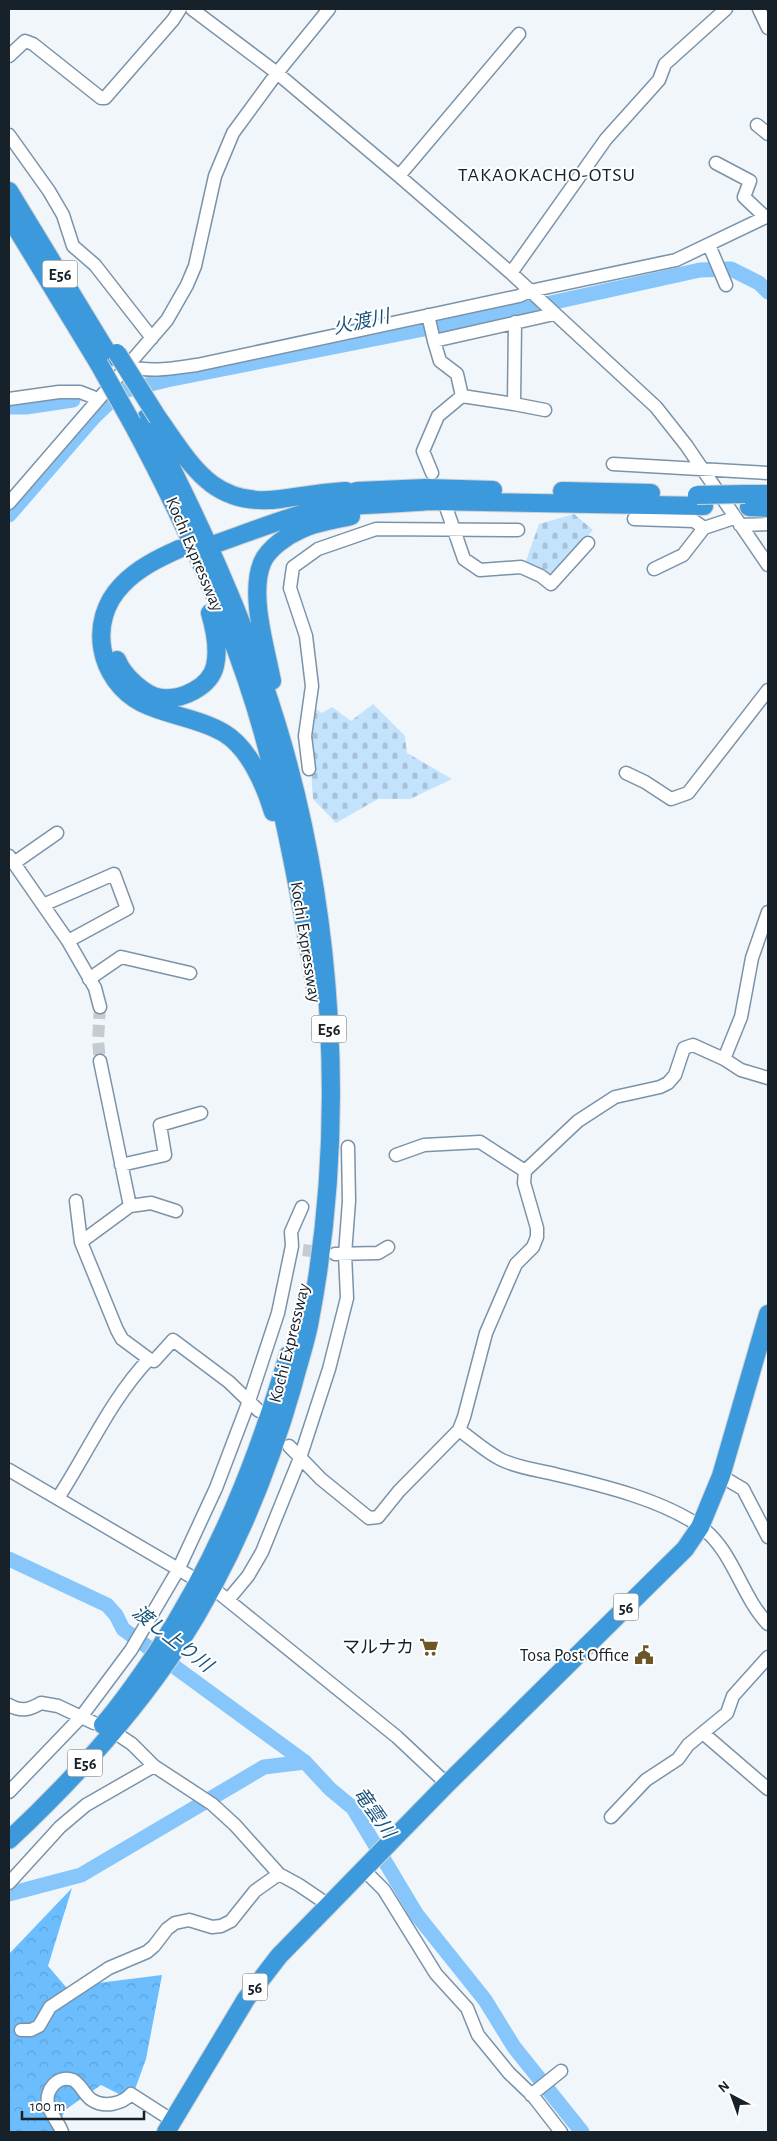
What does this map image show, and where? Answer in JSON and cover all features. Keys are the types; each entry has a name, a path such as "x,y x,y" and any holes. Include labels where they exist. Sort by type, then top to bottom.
{"highway":[{"name":"E56","path":"9,191 114,360"},
{"name":"Kochi Expressway","path":"9,216 114,360 171,467 230,596 257,666 278,727 301,818 317,905 327,992 330,1107 323,1240 308,1328 282,1422 260,1484 230,1552 117,1727 64,1786 9,1840"},
{"path":"114,360 146,419 188,460 205,480 224,493 254,500 280,499 321,492 426,488 700,500"},
{"name":"Kochi Expressway","path":"146,419 159,473 183,546 216,602 262,731 286,822 303,908 316,995 318,1107 314,1202 312,1238 298,1323 270,1418 248,1480 173,1640"},
{"path":"357,491 332,501 273,514 215,538 307,513 357,505 385,505 429,500 747,501 768,508"},
{"path":"747,501 768,494"},
{"path":"278,727 259,607 258,583 262,562 275,546 303,529 385,505"},
{"path":"183,546 216,635 215,667 207,680 197,690 179,696 161,698 139,687 120,669 114,655 111,639 120,602 130,591 150,576 183,546"},
{"path":"183,546 135,572 108,603 101,628 101,645 104,660 113,677 124,691 143,703 225,733 244,753 269,799 284,850 316,995"},
{"name":"56","path":"169,2126 246,1999 279,1956 327,1904 447,1784 685,1550 700,1527 721,1476 768,1314"},
{"name":"Kochi Expressway","path":"9,1826 69,1764 149,1676"}],"street":[{"path":"9,56 25,41 32,44 101,98 105,98 173,20 180,9"},
{"path":"192,9 277,74 399,176 511,273 656,407 686,445 768,565"},
{"path":"9,503 98,399 114,360 152,338 178,302 195,266 214,182 229,142 243,117 329,9"},
{"path":"511,273 606,140 659,80 666,64 726,9"},
{"path":"759,9 768,28"},
{"path":"399,176 519,34"},
{"path":"757,124 768,134"},
{"path":"9,135 49,191 63,216 73,246 95,265 152,338"},
{"path":"114,360 141,370 158,370 247,355 428,317 676,260 767,217 744,197 750,181 716,163"},
{"path":"709,245 726,285"},
{"path":"433,338 516,322 552,312"},
{"path":"428,317 440,361 457,374 462,396"},
{"path":"514,404 516,322"},
{"path":"9,399 59,392 80,392 98,399"},
{"path":"432,473 423,452 438,416 462,396 544,410"},
{"path":"613,464 768,473"},
{"path":"446,507 464,558 480,570 521,567 541,576 551,584 588,543"},
{"path":"634,519 694,521 704,528"},
{"path":"654,569 683,555 704,528 737,521 768,524"},
{"path":"308,769 306,736 312,686 306,636 290,588 293,567 318,549 376,529 518,530"},
{"path":"626,773 645,782 671,799 688,793 768,690"},
{"path":"58,833 12,859 68,941 95,988 100,1007"},
{"path":"43,905 114,874 127,909 68,941"},
{"path":"724,1060 741,1018 752,958 768,912"},
{"path":"89,979 120,957 190,973"},
{"path":"289,1446 321,1479 369,1518 378,1517 399,1491 459,1430 486,1333 516,1264 532,1247 538,1237 538,1228 524,1183 524,1171 578,1121 615,1097 660,1087 668,1083 675,1075 684,1048 693,1045 741,1070 768,1078"},
{"path":"100,1061 130,1206"},
{"path":"121,1165 165,1155 160,1125 201,1113"},
{"path":"396,1155 424,1145 480,1142 524,1171"},
{"path":"348,1147 349,1201 340,1254 347,1298 329,1369 300,1458 262,1552 248,1576 224,1596 397,1737 447,1784"},
{"path":"76,1201 81,1242 122,1339 148,1359 154,1360 173,1340 229,1382 259,1412"},
{"path":"81,1242 130,1206 151,1203 176,1210"},
{"path":"9,1792 81,1717 131,1650 184,1573 249,1401 278,1313 298,1248 292,1232 302,1207"},
{"path":"340,1254 378,1253 388,1247"},
{"path":"58,1498 118,1398 148,1359"},
{"path":"459,1430 500,1459 604,1487 674,1511 700,1527 711,1536 723,1551 750,1600 768,1624"},
{"path":"9,1470 184,1573"},
{"path":"721,1476 743,1489 768,1537"},
{"path":"611,1817 646,1780 678,1758 688,1745 704,1734 727,1713 733,1696 768,1656"},
{"path":"9,1705 16,1709 29,1710 41,1703 58,1706 94,1723"},
{"path":"704,1734 768,1789"},
{"path":"120,1736 132,1744 154,1766 212,1804 235,1825 279,1874 327,1904"},
{"path":"9,1883 60,1827 86,1805 154,1766"},
{"path":"366,1865 384,1890 436,1974 467,2008 478,2035 561,2132"},
{"path":"21,2030 31,2030 39,2026 50,2007 109,1968 147,1952 167,1929 175,1923 189,1920 212,1927 222,1926 231,1921 255,1891 279,1874"},
{"path":"531,2095 561,2071"},
{"path":"62,2132 48,2105 49,2092 56,2082 64,2078 75,2080 92,2100 106,2104 124,2101 130,2094 169,2126"}],"green space":[{"path":"574,514 593,530 550,578 525,564 539,524"},
{"path":"373,704 405,736 407,753 452,779 410,799 378,799 336,823 313,799 310,754 313,707 322,713 332,707 351,721"},
{"path":"72,1888 48,1966 66,1987 162,1975 146,2059 131,2100 101,2085 65,2110 56,2132 9,2132 9,1954"}],"waterway":[{"name":"火渡川","path":"111,394 167,380 514,311 700,270 731,269 759,283 768,292"},
{"name":"火渡川","path":"9,515 94,417 120,392"},
{"path":"9,407 26,407 73,400"},
{"name":"竜雲川","path":"9,1559 107,1605 116,1615 123,1629 305,1762 330,1789 353,1808 417,1915 485,2000 514,2047 582,2132"},
{"name":"竜雲川","path":"9,1894 81,1875 264,1767 305,1762"}],"tunnel":[{"path":"100,1007 98,1041 100,1061"},
{"path":"303,1250 328,1253"}],"place":[{"name":"マルナカ","path":"429,1647"},
{"name":"Tosa Post Office","path":"644,1655"}],"district":[{"name":"TAKAOKACHO-OTSU","path":"547,174"}],"water label":[{"name":"渡し上り川","path":"173,1638"}]}
